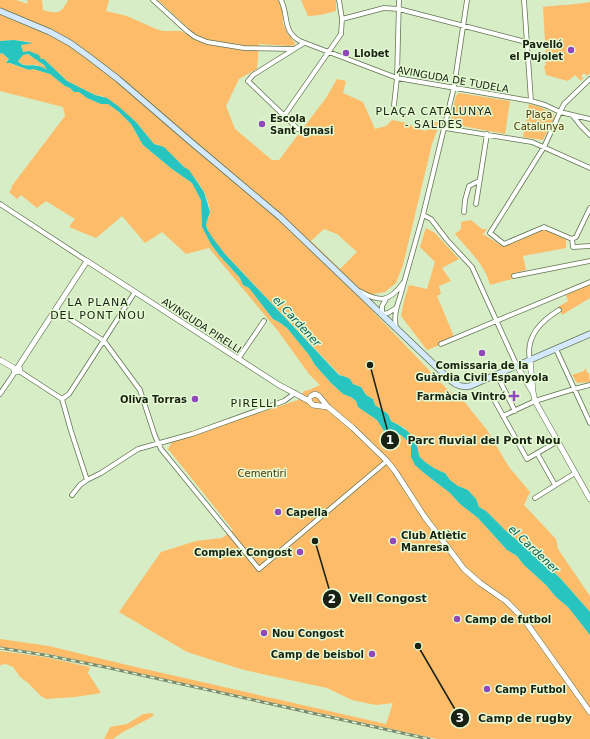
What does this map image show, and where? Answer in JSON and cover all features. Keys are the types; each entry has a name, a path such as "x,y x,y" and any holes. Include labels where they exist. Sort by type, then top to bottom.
{"main road":[{"path":"0,11 50,32 70,43 118,79 280,217 382,314 436,368 456,384 462,387 470,386 590,334"}],"street":[{"path":"153,0 195,37 207,42 232,47 293,49"},
{"path":"281,0 286,13 287,28 291,34 302,42 252,74 248,81 298,129"},
{"path":"284,116 341,34 342,19 339,0"},
{"path":"394,105 397,78 399,0"},
{"path":"396,328 396,308 406,279 423,215 454,87 467,0"},
{"path":"524,0 531,101"},
{"path":"342,19 384,8 399,9 526,42"},
{"name":"AVINGUDA DE TUDELA","path":"302,42 397,78 531,101 545,105 560,112 590,119"},
{"path":"572,239 544,227 504,244 490,233 544,147 564,104 590,78"},
{"path":"573,115 590,135"},
{"path":"445,128 532,142 590,168"},
{"path":"476,204 487,134"},
{"path":"464,212 470,186 479,181"},
{"name":"AVINGUDA PIRELLI","path":"0,204 279,385 310,399"},
{"path":"572,239 576,237 590,208"},
{"path":"423,215 431,219 447,240 472,267 517,366 533,392"},
{"path":"572,239 573,248 590,246"},
{"path":"0,394 87,261"},
{"path":"514,276 590,261"},
{"path":"396,308 388,313 382,314 382,306 386,299 395,294 406,279"},
{"path":"442,344 590,282"},
{"path":"355,288 374,298 386,299"},
{"path":"62,399 69,394 135,292"},
{"path":"56,310 104,341 140,390 158,443 259,569 386,461"},
{"path":"559,310 542,321 536,329 531,343 529,354 532,359 533,392 536,401 590,499"},
{"path":"238,359 264,321"},
{"path":"556,349 590,423"},
{"path":"0,360 62,399 87,480"},
{"path":"497,375 515,411"},
{"path":"503,416 536,401 590,385"},
{"path":"72,495 80,485 87,480 134,452 158,443 192,434 284,401 295,393"},
{"path":"328,407 312,405 310,399 317,394 328,407 353,428 395,471 424,516 464,569 480,583 506,601 523,618 590,712"},
{"path":"491,394 527,459 558,441"},
{"path":"317,405 320,403 320,399"},
{"path":"537,453 555,485"},
{"path":"535,498 575,472"}],"green space":[{"path":"0,0 16,0 28,4 27,0 42,0 43,10 58,12 63,8 68,0 109,0 106,11 127,16 156,29 163,31 181,31 186,34 190,30 158,0 278,0 282,8 283,23 287,33 295,45 259,44 257,69 239,79 226,106 235,129 272,160 279,160 326,98 337,79 346,81 343,93 363,102 375,129 386,126 392,120 407,123 415,128 426,131 434,123 441,120 432,144 403,265 396,283 385,292 374,294 365,303 447,389 462,399 487,430 509,467 530,492 524,505 556,539 558,549 590,596 590,612 540,558 506,531 486,511 479,507 476,499 468,490 458,486 450,480 445,473 421,459 418,448 405,428 391,421 388,414 375,405 373,399 366,395 361,387 353,384 350,379 340,375 225,254 211,237 207,229 206,224 210,211 204,192 195,178 184,166 159,145 154,144 136,122 102,96 95,95 67,81 44,59 23,52 21,45 31,42 14,40 0,41","holes":["324,229 337,234 357,252 340,269 311,241"]},
{"path":"301,0 336,0 336,11 308,16"},
{"path":"590,2 590,73 587,76 584,73 581,76 583,78 581,81 575,75 568,81 546,75 544,66 546,65 546,58 543,7"},
{"name":"Cementiri","path":"2,53 9,59 6,62 29,70 33,69 50,74 74,92 79,92 87,98 101,104 108,104 131,124 143,145 192,183 201,200 202,227 211,244 240,278 243,285 249,288 273,319 287,328 309,355 315,365 343,394 356,401 358,407 377,420 384,431 401,435 411,444 411,457 424,473 450,493 460,504 478,518 507,550 517,556 556,597 568,607 590,635 590,739 437,739 45,653 0,647 0,639 49,646 386,724 393,703 376,705 352,700 327,688 244,670 187,652 119,612 161,552 196,541 222,538 233,530 168,449 172,442 298,400 304,391 320,385 309,374 278,331 209,248 186,254 162,232 145,243 122,216 96,238 69,227 75,219 46,201 37,208 21,195 17,199 9,192 12,188 11,187 65,116 63,107 0,91 0,54"},
{"path":"23,54 34,57 48,70 36,65 24,65 20,63 18,61"},
{"path":"459,93 510,101 505,134 451,124 450,121 456,96"},
{"name":"Plaça Catalunya","path":"529,104 553,113 554,118 543,140 523,137"},
{"path":"471,220 482,229 487,229 483,234 502,246 544,229 566,239 566,248 523,256 526,270 515,273 516,278 490,285 488,277 480,264 455,234 461,229 461,222"},
{"path":"426,228 435,233 459,259 442,268 451,281 439,286 441,294 437,296 453,334 453,340 427,350 401,316 409,285 427,289 435,262 420,247"},
{"path":"590,284 590,298 562,315 558,307 568,301 566,295"},
{"path":"586,368 587,373 589,373 590,382 577,383 572,375 584,371"},
{"path":"0,651 44,657 90,667 88,673 101,693 46,699 20,677 13,667 6,664 0,665"},
{"path":"152,713 154,715 150,718 113,739 104,739 110,727 127,724 143,714"}],"water":[{"path":"14,40 33,43 21,45 23,52 29,51 39,55 41,59 44,59 67,81 95,95 107,98 136,122 154,144 164,147 189,170 204,192 208,205 210,212 206,224 207,229 225,254 339,375 350,379 353,384 361,387 366,395 373,399 375,405 388,414 391,421 411,434 416,443 421,459 445,473 450,480 458,486 468,490 476,499 479,507 486,511 506,531 539,558 561,579 590,612 590,635 568,607 524,565 517,556 507,550 478,518 415,465 411,457 411,444 401,435 384,431 377,420 358,407 356,401 343,394 331,383 315,365 309,355 287,328 273,319 249,288 243,285 240,278 211,244 202,227 201,200 192,183 143,145 131,124 108,104 101,104 87,98 79,92 74,92 50,74 33,69 29,70 6,63 9,59 2,53 0,54 0,41","holes":["28,54 44,65 47,70 40,66 24,65 18,61 23,55"]}],"railway":[{"path":"0,648 105,667 429,739"}],"place":[{"name":"Pavelló el Pujolet","path":"571,50"},
{"name":"Llobet","path":"346,53"},
{"name":"Escola Sant Ignasi","path":"262,124"},
{"name":"Comissaria de la Guàrdia Civil Espanyola","path":"482,353"},
{"name":"Parc fluvial del Pont Nou","path":"370,365"},
{"name":"Farmàcia Vintró","path":"514,396"},
{"name":"Oliva Torras","path":"195,399"},
{"name":"Capella","path":"278,512"},
{"name":"Vell Congost","path":"315,541"},
{"name":"Club Atlètic Manresa","path":"393,541"},
{"name":"Complex Congost","path":"300,552"},
{"name":"Camp de futbol","path":"457,619"},
{"name":"Nou Congost","path":"264,633"},
{"name":"Camp de rugby","path":"418,646"},
{"name":"Camp de beisbol","path":"372,654"},
{"name":"Camp Futbol","path":"487,689"}],"district":[{"name":"PLAÇA CATALUNYA - SALDES","path":"434,117"},
{"name":"LA PLANA DEL PONT NOU","path":"98,308"},
{"name":"PIRELLI","path":"254,403"}],"water label":[{"name":"el Cardener","path":"297,321"},
{"name":"el Cardener","path":"534,549"}]}
